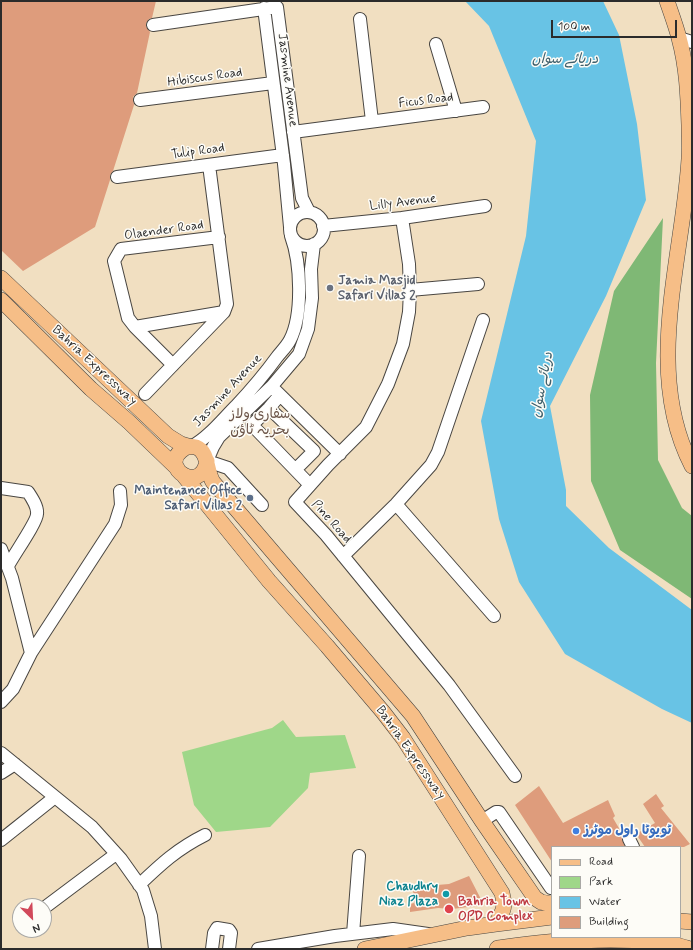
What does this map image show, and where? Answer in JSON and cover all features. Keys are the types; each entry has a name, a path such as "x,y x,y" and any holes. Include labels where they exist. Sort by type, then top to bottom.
{"highway":[{"path":"498,949 547,943 630,939 664,943 687,949"}],"main road":[{"path":"667,1 686,40 691,153 670,313 668,354 670,387 675,420 686,455 692,466"},
{"name":"Bahria Expressway","path":"1,278 168,436 181,444 191,447"},
{"name":"Bahria Expressway","path":"1,300 91,389 129,422 180,472 269,581 332,652 404,738 502,893 505,903 496,924"},
{"path":"191,447 200,449 207,461 201,474 193,478 180,472 176,462 180,451 191,447"},
{"name":"Bahria Expressway","path":"207,461 209,474 213,482 413,716 482,822 536,898 541,902 551,904"},
{"path":"365,949 496,924 551,917"},
{"path":"681,921 692,922"}],"street":[{"name":"Jasmine Avenue","path":"191,447 206,436 260,381 290,340 295,326 299,298 295,247 290,232 274,83 264,8 277,7 302,198 309,212"},
{"path":"153,25 264,8"},
{"path":"360,19 372,122"},
{"path":"436,44 456,111"},
{"name":"Hibiscus Road","path":"140,100 274,83"},
{"name":"Ficus Road","path":"293,132 483,107"},
{"name":"Tulip Road","path":"117,177 282,155"},
{"path":"209,165 219,237"},
{"name":"Lilly Avenue","path":"323,226 402,218 485,206"},
{"path":"309,212 317,215 322,222 324,231 321,239 314,244 305,246 297,243 290,232 293,219 300,213 309,212"},
{"name":"Pine Road","path":"402,218 409,264 409,312 403,344 388,384 366,427 295,502 343,556 449,685 515,776"},
{"name":"Olaender Road","path":"135,327 128,318 114,262 121,249 219,237 227,304 224,312"},
{"name":"Jasmine Avenue","path":"207,461 212,447 219,438 276,390 299,354 308,329 312,298 311,269 314,244"},
{"path":"410,290 478,284"},
{"path":"135,327 224,312"},
{"path":"145,394 224,312"},
{"path":"343,556 396,504 431,465 438,452 483,320"},
{"path":"135,327 173,365"},
{"path":"310,485 252,425 269,408 276,390 340,454"},
{"path":"269,408 314,451 296,470"},
{"path":"290,428 301,416"},
{"path":"308,446 320,435"},
{"path":"207,461 228,468 262,505"},
{"path":"1,488 28,492 35,502 38,514 8,566"},
{"path":"1,702 13,689 31,653 115,524 121,505 120,491"},
{"path":"396,504 494,616"},
{"path":"1,549 8,566 31,653"},
{"path":"1,753 92,826 116,854 143,890 152,916 155,949"},
{"path":"1,774 15,764"},
{"path":"1,840 55,797"},
{"path":"482,822 496,812 499,812 550,888"},
{"path":"139,885 166,859 187,844 205,836"},
{"path":"52,902 116,854"},
{"path":"353,934 359,856"},
{"path":"212,949 214,933 217,928 229,930 229,949"},
{"path":"258,949 393,929 433,935"}],"green space":[{"path":"663,218 656,363 658,460 682,508 692,516 692,599 620,550 591,481 590,395 614,291"},
{"path":"283,720 296,737 345,735 356,768 310,773 308,788 270,827 216,832 194,805 182,752 272,728"}],"water":[{"name":"دریائے سواں","path":"465,1 603,1 619,35 637,124 646,200 606,296 550,406 566,490 566,506 609,548 692,610 692,723 662,709 565,654 519,582 499,519 481,421 526,236 536,141 489,26"}],"building":[{"path":"1,1 156,1 152,18 146,23 146,26 150,32 137,93 133,97 134,105 113,171 110,175 110,180 95,227 23,271 1,250"},
{"name":"ٹویوٹا راول موٹرز","path":"539,786 563,823 608,800 615,816 613,818 623,835 622,839 625,846 551,846 551,860 515,805"},
{"path":"656,794 664,806 661,808 690,844 684,847 644,846 636,834 655,823 643,804"},
{"name":"Chaudhry Niaz Plaza","path":"469,876 484,905 452,909 438,908 410,912 410,904 414,903 413,887 449,884"}],"place":[{"name":"Jamia Masjid Safari Villas 2","path":"330,288"},
{"name":"Maintenance Office Safari Villas 2","path":"250,498"},
{"name":"ٹویوٹا راول موٹرز","path":"576,831"},
{"name":"Chaudhry Niaz Plaza","path":"446,894"},
{"name":"Bahria Town OPD Complex","path":"449,909"}],"district":[{"name":"سفاری ولاز بحریہ ٹاؤن","path":"260,424"}]}
